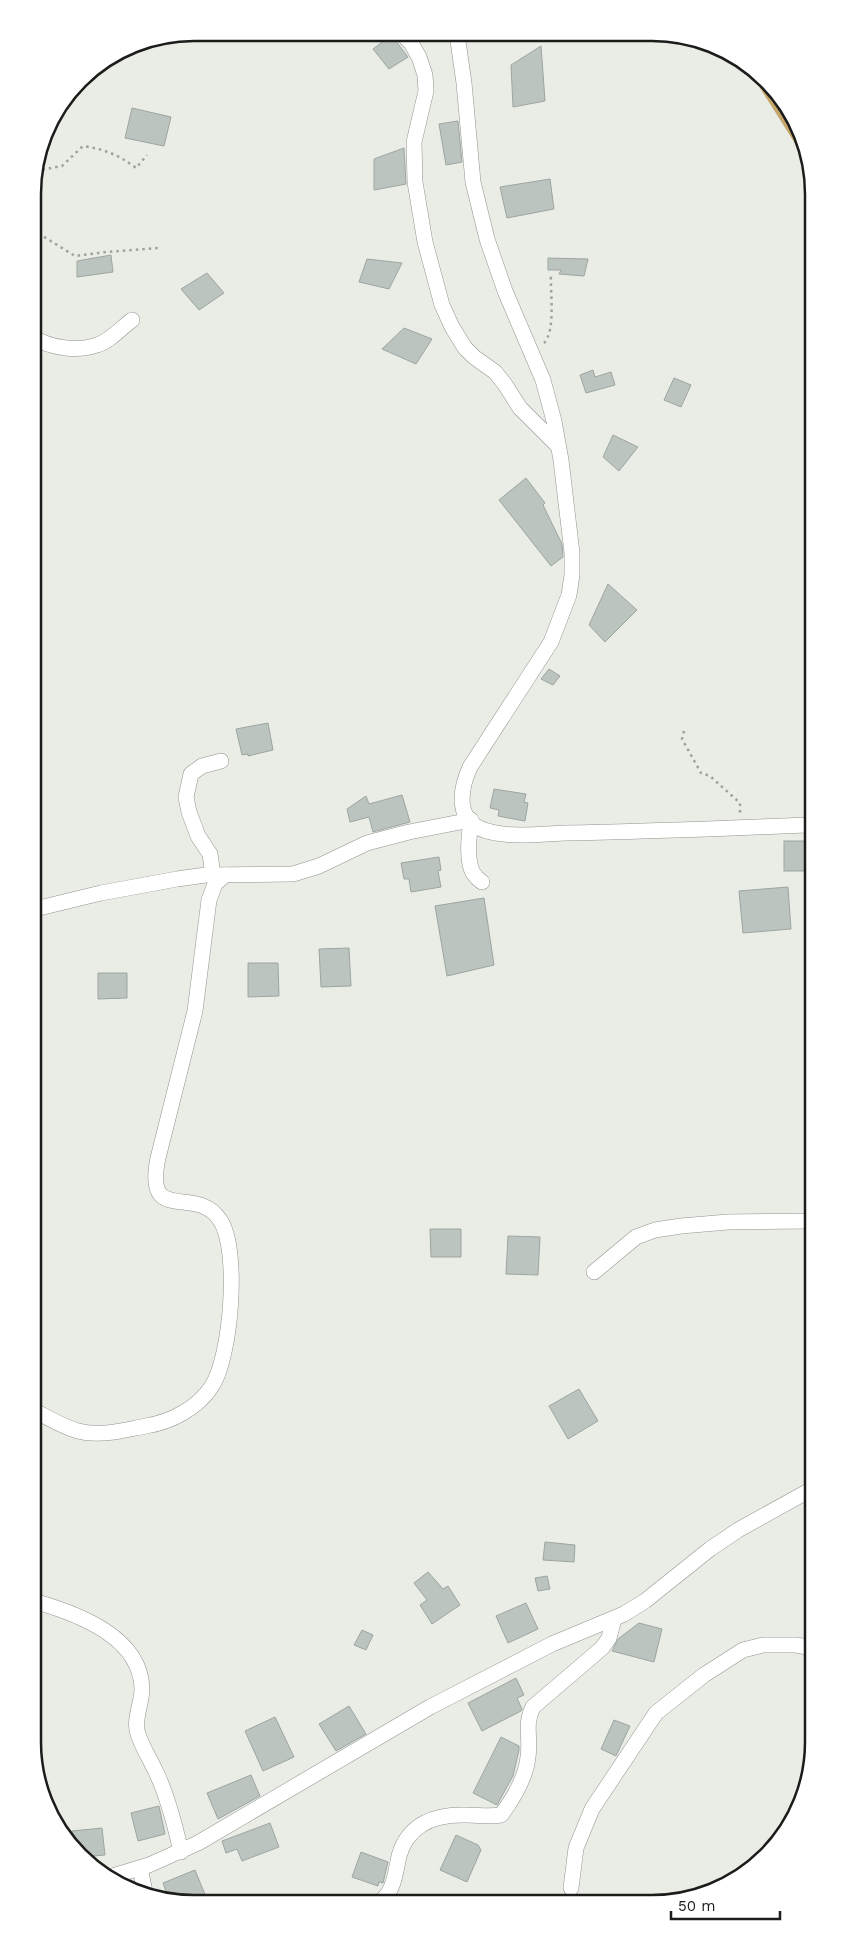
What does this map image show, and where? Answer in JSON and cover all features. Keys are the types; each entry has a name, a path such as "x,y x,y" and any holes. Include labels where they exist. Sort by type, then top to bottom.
{"street":[{"path":"458,41 464,83 473,182 481,220 505,291 543,380 554,421 572,553 572,575 569,595 551,642 464,779 461,798 463,807 478,827 502,834 637,832 805,825"},
{"path":"410,42 419,57 425,75 426,91 414,142 415,182 425,242 442,304 452,327 465,348 495,372 520,408 558,446"},
{"path":"42,342 56,347 97,346 132,320"},
{"path":"41,1414 70,1428 91,1433 105,1433 156,1425 186,1411 201,1400 213,1385 221,1363 228,1321 231,1271 224,1228 216,1214 206,1207 190,1202 163,1198 157,1190 155,1178 158,1158 195,1011 209,900 219,876 210,854 198,836 189,812 186,797 189,778 196,770 221,761"},
{"path":"42,908 101,893 177,878 293,874 319,866 368,843 471,820"},
{"path":"471,820 469,840 473,874 482,882"},
{"path":"594,1272 636,1237 655,1230 711,1223 804,1221"},
{"path":"119,1874 181,1852 253,1813 349,1753 430,1707 552,1644 614,1619 645,1601 710,1549 738,1530 804,1493"},
{"path":"41,1603 77,1615 100,1626 116,1639 132,1657 139,1670 142,1688 137,1732 164,1791 181,1852"},
{"path":"385,1895 392,1884 403,1844 408,1836 420,1825 453,1815 486,1817 501,1815 516,1790 528,1758 527,1728 528,1719 533,1707 602,1648 609,1638 614,1619"},
{"path":"571,1888 576,1848 592,1809 656,1713 704,1675 743,1650 764,1645 804,1646"},
{"path":"140,1868 144,1887"}],"path":[{"path":"43,170 62,166 83,146 121,156 136,168 147,154"},
{"path":"42,236 75,256 158,248"},
{"path":"532,351 546,342 552,326 551,273"},
{"path":"684,731 682,739 701,774 710,776 740,803 740,828"}],"shaded area":[{"path":"756,82 773,101 784,118 797,147"}],"building":[{"path":"383,42 396,42 408,57 389,69 373,49"},
{"path":"541,46 545,101 513,107 511,65"},
{"path":"132,108 171,117 164,146 125,138"},
{"path":"458,121 462,162 446,165 439,124"},
{"path":"404,148 406,184 374,190 374,159"},
{"path":"550,179 554,209 507,218 500,187"},
{"path":"111,255 113,272 77,277 77,261"},
{"path":"548,258 588,259 584,276 559,274 561,270 548,270"},
{"path":"367,259 402,263 389,289 359,282"},
{"path":"207,273 224,293 199,310 181,289"},
{"path":"404,328 432,339 416,364 382,349"},
{"path":"593,370 595,377 611,372 615,385 586,393 580,375"},
{"path":"674,378 691,385 681,407 664,400"},
{"path":"613,435 638,447 619,471 603,457"},
{"path":"526,478 545,503 543,505 562,544 563,557 551,566 499,500"},
{"path":"608,584 637,610 605,642 589,625"},
{"path":"549,669 560,676 553,685 541,679"},
{"path":"268,723 273,750 248,756 248,754 242,755 236,729"},
{"path":"494,789 526,794 524,802 528,803 525,821 498,816 499,810 490,808"},
{"path":"402,795 410,822 373,832 369,817 350,822 347,809 366,796 369,804"},
{"path":"784,841 805,841 805,871 784,871"},
{"path":"439,857 441,870 438,871 441,887 411,892 409,879 404,879 401,863"},
{"path":"788,887 791,929 743,933 739,891"},
{"path":"484,898 494,965 447,976 435,906"},
{"path":"349,948 351,986 321,987 319,949"},
{"path":"248,963 278,963 279,996 248,997"},
{"path":"98,973 127,973 127,998 98,999"},
{"path":"430,1229 461,1229 461,1257 431,1257"},
{"path":"508,1236 540,1237 538,1275 506,1274"},
{"path":"579,1389 598,1421 568,1439 549,1406"},
{"path":"545,1542 575,1545 574,1562 543,1560"},
{"path":"428,1572 443,1589 448,1586 460,1605 432,1624 420,1605 427,1600 414,1583"},
{"path":"547,1576 550,1589 538,1591 535,1578"},
{"path":"526,1603 538,1629 508,1643 496,1616"},
{"path":"639,1623 662,1629 654,1662 612,1651 618,1639"},
{"path":"362,1630 373,1635 366,1650 354,1645"},
{"path":"516,1678 524,1695 517,1698 522,1709 521,1711 482,1731 468,1703"},
{"path":"349,1706 366,1734 336,1751 319,1724"},
{"path":"275,1717 294,1757 263,1771 245,1731"},
{"path":"614,1720 630,1726 616,1756 601,1749"},
{"path":"501,1737 519,1746 519,1750 513,1776 497,1805 473,1793"},
{"path":"251,1775 260,1796 218,1819 207,1793"},
{"path":"159,1806 165,1834 138,1841 131,1813"},
{"path":"270,1823 279,1847 242,1861 237,1849 226,1853 222,1841"},
{"path":"102,1828 105,1855 93,1856 73,1835 72,1831"},
{"path":"456,1835 478,1845 481,1850 467,1882 440,1870"},
{"path":"361,1852 388,1862 383,1883 379,1882 378,1886 352,1877"},
{"path":"195,1870 205,1895 166,1892 163,1883"}]}
